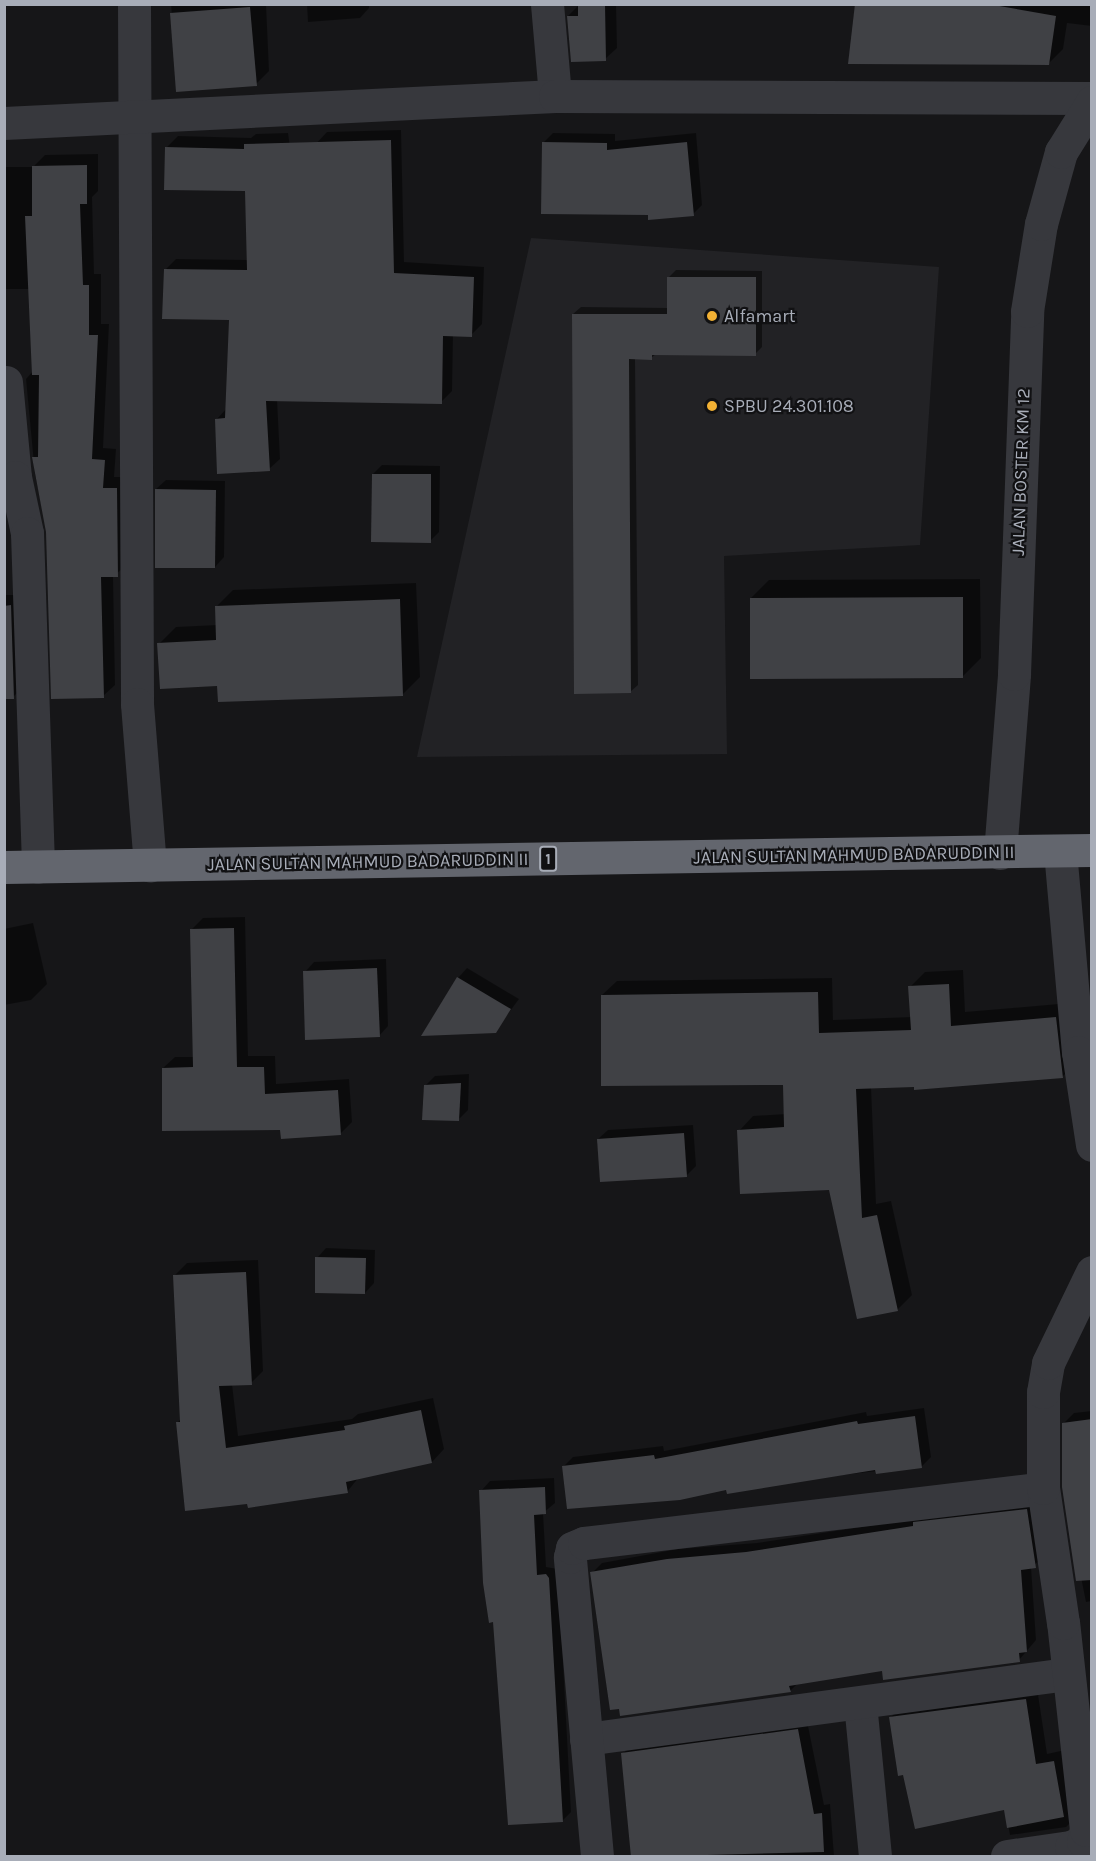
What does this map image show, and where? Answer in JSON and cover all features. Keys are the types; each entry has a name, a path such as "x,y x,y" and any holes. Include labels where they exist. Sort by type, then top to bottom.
{"highway":[{"name":"JALAN SULTAN MAHMUD BADARUDDIN II","path":"4,867 1076,850"}],"street":[{"path":"134,4 137,704 150,865"},
{"path":"547,4 555,96"},
{"path":"4,123 555,96 1092,98"},
{"name":"JALAN BOSTER KM 12","path":"1000,853 1014,674 1027,311 1041,224 1061,152 1092,102"},
{"path":"6,382 15,477 27,532 38,867"},
{"path":"1076,850 1078,1052 1092,1145"},
{"path":"1007,1857 1083,1841 1086,1830 1043,1488 1043,1392 1048,1363 1092,1272"},
{"path":"597,1857 570,1557 572,1548 584,1543 1043,1488"},
{"path":"586,1739 1068,1674"},
{"path":"860,1703 875,1857"}],"shaded area":[{"name":"SPBU 24.301.108","path":"531,238 939,267 920,545 724,556 727,754 417,757"}],"building":[{"path":"578,4 605,4 606,61 571,62 567,16 578,16"},
{"path":"855,4 988,4 1056,16 1049,65 848,64"},
{"path":"250,7 257,86 176,92 170,13"},
{"path":"391,140 394,273 474,277 472,337 443,336 442,404 266,401 270,471 217,474 215,419 225,418 229,320 162,319 164,269 247,270 245,191 164,190 165,147 244,149 244,144"},
{"path":"542,142 607,143 607,150 687,142 694,216 648,220 648,215 541,214"},
{"path":"87,165 87,204 80,204 83,285 89,285 89,335 98,335 92,459 105,460 103,488 117,488 118,577 101,577 104,698 51,699 46,532 32,457 38,457 39,375 32,375 25,216 32,216 32,166"},
{"path":"667,277 756,277 756,356 652,355 652,360 629,359 631,693 574,694 572,314 667,314"},
{"path":"372,474 431,474 431,543 371,542"},
{"path":"155,489 216,490 215,568 155,568"},
{"path":"963,597 963,678 750,679 750,598"},
{"path":"400,599 403,696 218,702 217,686 160,689 157,643 216,640 215,606"},
{"path":"11,605 14,699 4,699 4,606"},
{"path":"234,928 237,1067 264,1067 265,1094 338,1090 341,1135 281,1139 280,1130 162,1131 162,1068 193,1067 190,929"},
{"path":"377,968 380,1037 305,1040 303,971"},
{"path":"457,977 511,1009 496,1033 421,1036"},
{"path":"949,984 951,1026 1056,1017 1063,1078 914,1090 914,1087 856,1089 862,1218 877,1215 898,1311 857,1319 829,1190 740,1194 737,1130 784,1127 783,1085 601,1086 601,995 818,992 819,1033 911,1030 908,986"},
{"path":"461,1083 459,1121 422,1120 424,1085"},
{"path":"684,1133 687,1177 600,1182 597,1139"},
{"path":"315,1257 366,1258 365,1294 315,1293"},
{"path":"246,1272 252,1385 219,1386 226,1448 345,1430 344,1426 421,1410 432,1463 346,1482 348,1493 248,1508 247,1504 185,1511 176,1422 180,1422 173,1275"},
{"path":"915,1416 922,1468 876,1474 875,1470 727,1494 726,1490 680,1500 567,1509 562,1466 654,1455 655,1459 857,1421 858,1424"},
{"path":"1092,1419 1092,1580 1076,1581 1062,1487 1062,1423"},
{"path":"545,1487 546,1514 534,1515 537,1575 546,1574 549,1578 563,1822 508,1825 493,1622 489,1623 483,1583 479,1490"},
{"path":"1027,1509 1036,1568 1021,1570 1027,1652 1019,1653 1020,1662 883,1680 882,1671 789,1686 791,1692 620,1716 619,1709 610,1710 590,1572 667,1559 746,1552 913,1526 913,1522"},
{"path":"1026,1699 1036,1764 1054,1761 1064,1817 1007,1828 1004,1810 915,1829 903,1775 898,1776 889,1717"},
{"path":"798,1729 814,1814 822,1813 824,1852 631,1857 621,1753"}],"place":[{"name":"Alfamart","path":"712,316"},
{"name":"SPBU 24.301.108","path":"712,406"}]}
